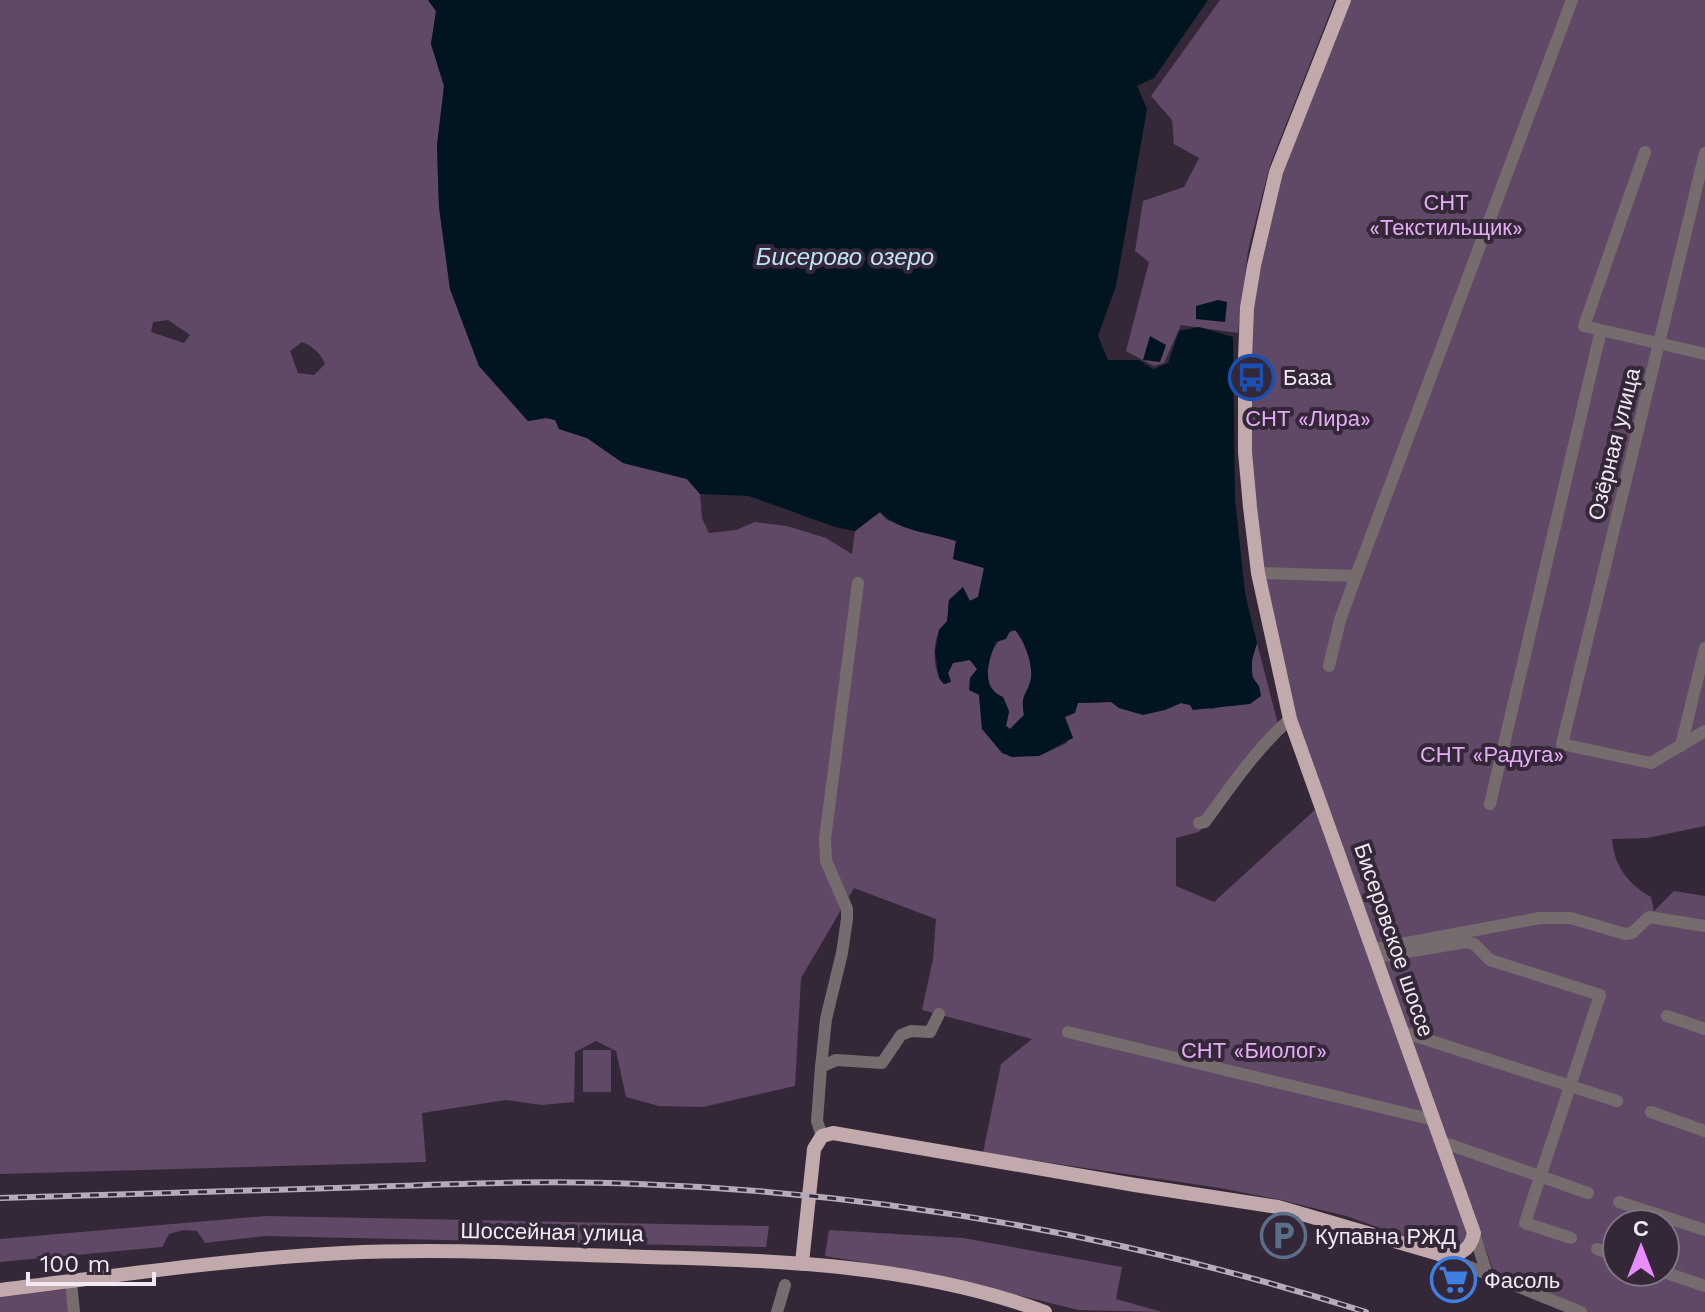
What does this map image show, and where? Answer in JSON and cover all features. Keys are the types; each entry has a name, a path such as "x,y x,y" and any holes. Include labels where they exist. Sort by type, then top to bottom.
{"main road":[{"name":"Бисеровское шоссе","path":"1344,0 1276,172 1247,308 1245,452 1258,573 1290,719 1474,1233"},
{"path":"802,1263 814,1149 822,1136 833,1133 1278,1207 1439,1254 1455,1256 1464,1252 1470,1246 1474,1233"},
{"name":"Шоссейная улица","path":"0,1290 290,1257 396,1251 802,1263 914,1278 1007,1306 1045,1312"}],"street":[{"path":"1329,666 1356,576 1572,0"},
{"path":"1645,152 1584,326 1705,354"},
{"name":"Озёрная улица","path":"1681,746 1651,763 1562,744 1705,153"},
{"path":"1490,804 1601,330"},
{"path":"1258,573 1356,576"},
{"path":"822,1136 817,1121 826,1019 847,919 847,909 826,861 825,839 858,583"},
{"path":"1681,746 1705,648"},
{"path":"1199,823 1205,822 1240,774 1290,719"},
{"path":"1681,746 1705,731"},
{"path":"1375,953 1540,918 1571,918 1628,934 1649,917 1705,926"},
{"path":"1375,953 1466,942 1474,944 1490,960 1600,995 1525,1223 1571,1238"},
{"path":"821,1067 836,1060 882,1063 901,1035 911,1031 930,1032 939,1014"},
{"path":"1667,1016 1705,1029"},
{"path":"1068,1032 1434,1120"},
{"path":"1403,1032 1617,1101"},
{"path":"1651,1112 1705,1131"},
{"path":"1442,1142 1588,1193"},
{"path":"1619,1202 1705,1230"},
{"path":"1474,1233 1487,1274"},
{"path":"1597,1249 1601,1250"},
{"path":"1439,1254 1581,1312"},
{"path":"1681,1278 1705,1286"},
{"path":"71,1282 74,1312"},
{"path":"777,1312 785,1285"}],"green space":[{"name":"СНТ «Биолог»","path":"0,0 428,0 436,11 431,44 444,86 437,146 439,207 450,289 479,366 528,421 556,420 559,429 587,438 623,463 687,479 700,494 702,518 709,533 736,530 755,522 787,526 826,538 852,554 855,531 880,512 887,520 956,541 953,559 984,568 978,597 969,601 949,600 947,621 935,644 940,679 944,684 951,681 948,673 953,663 970,660 977,669 982,729 1039,756 1067,743 1065,716 1077,703 1111,702 1120,708 1165,710 1181,703 1213,709 1223,705 1236,706 1258,686 1252,670 1257,643 1280,732 1199,832 1176,838 1176,886 1214,902 1318,807 1469,1234 1461,1248 1440,1249 1346,1216 1281,1200 983,1153 1001,1064 1032,1039 922,1010 933,959 936,919 854,888 801,978 795,1086 703,1107 659,1106 626,1097 616,1051 596,1041 575,1052 574,1102 542,1105 506,1100 422,1113 426,1162 0,1174","holes":["168,320 190,335 184,343 151,332 153,322","302,342 316,350 325,364 314,375 298,373 290,351"]},
{"path":"1220,0 1335,0 1270,165 1248,251 1238,333 1181,325 1164,363 1154,366 1126,351 1149,262 1135,251 1143,201 1184,187 1199,158 1174,144 1172,120 1151,96"},
{"path":"1350,0 1705,0 1705,826 1647,838 1612,839 1619,866 1635,886 1651,897 1654,911 1674,891 1705,896 1705,1312 1581,1312 1496,1278 1296,717 1264,573 1250,452 1252,308 1282,174"},
{"path":"1016,630 1027,652 1031,678 1024,698 1024,715 1010,729 1006,726 1009,712 1003,697 994,691 987,673 988,662 998,642"},
{"path":"583,1050 611,1050 611,1092 583,1092"},
{"path":"265,1216 769,1226 766,1247 265,1236 205,1243 197,1231 183,1230 169,1234 162,1247 0,1262 0,1239"},
{"path":"829,1230 963,1238 1122,1267 1116,1299 1162,1312 1078,1310 934,1274 825,1256"},
{"path":"67,1289 69,1312 0,1312 0,1297"}],"water":[{"name":"Бисерово озеро","path":"428,0 1208,0 1154,78 1137,86 1147,109 1116,286 1098,336 1108,360 1139,360 1153,369 1168,363 1179,331 1199,327 1233,337 1235,499 1245,593 1257,643 1252,659 1252,677 1259,686 1261,696 1250,704 1193,710 1190,705 1181,703 1143,715 1119,708 1111,702 1078,703 1075,713 1065,717 1073,738 1039,756 1012,757 1002,753 982,729 979,695 969,690 970,678 977,669 970,660 953,663 948,673 951,682 944,684 939,678 935,652 939,630 947,621 949,600 963,587 970,601 978,597 984,568 953,559 956,541 905,527 880,512 855,531 835,527 749,496 700,494 687,479 623,463 587,438 559,429 555,420 528,421 479,366 450,289 439,207 437,146 444,86 431,44 436,11","holes":["1015,630 1029,659 1031,678 1024,698 1024,715 1010,729 1006,726 1009,711 1003,697 991,687 988,673 996,642 1006,639 1010,631"]},
{"path":"1218,300 1227,302 1225,322 1196,319 1196,306"},
{"path":"1150,336 1166,345 1160,362 1143,360"}],"railway":[{"path":"0,1198 536,1182 731,1189 823,1197 1006,1223 1188,1262 1366,1312"}],"place":[{"name":"База","path":"1252,377"},
{"name":"Купавна РЖД","path":"1284,1236"},
{"name":"Фасоль","path":"1453,1280"}],"park label":[{"name":"СНТ «Текстильщик»","path":"1446,214"},
{"name":"СНТ «Лира»","path":"1308,418"},
{"name":"СНТ «Радуга»","path":"1492,754"}]}
